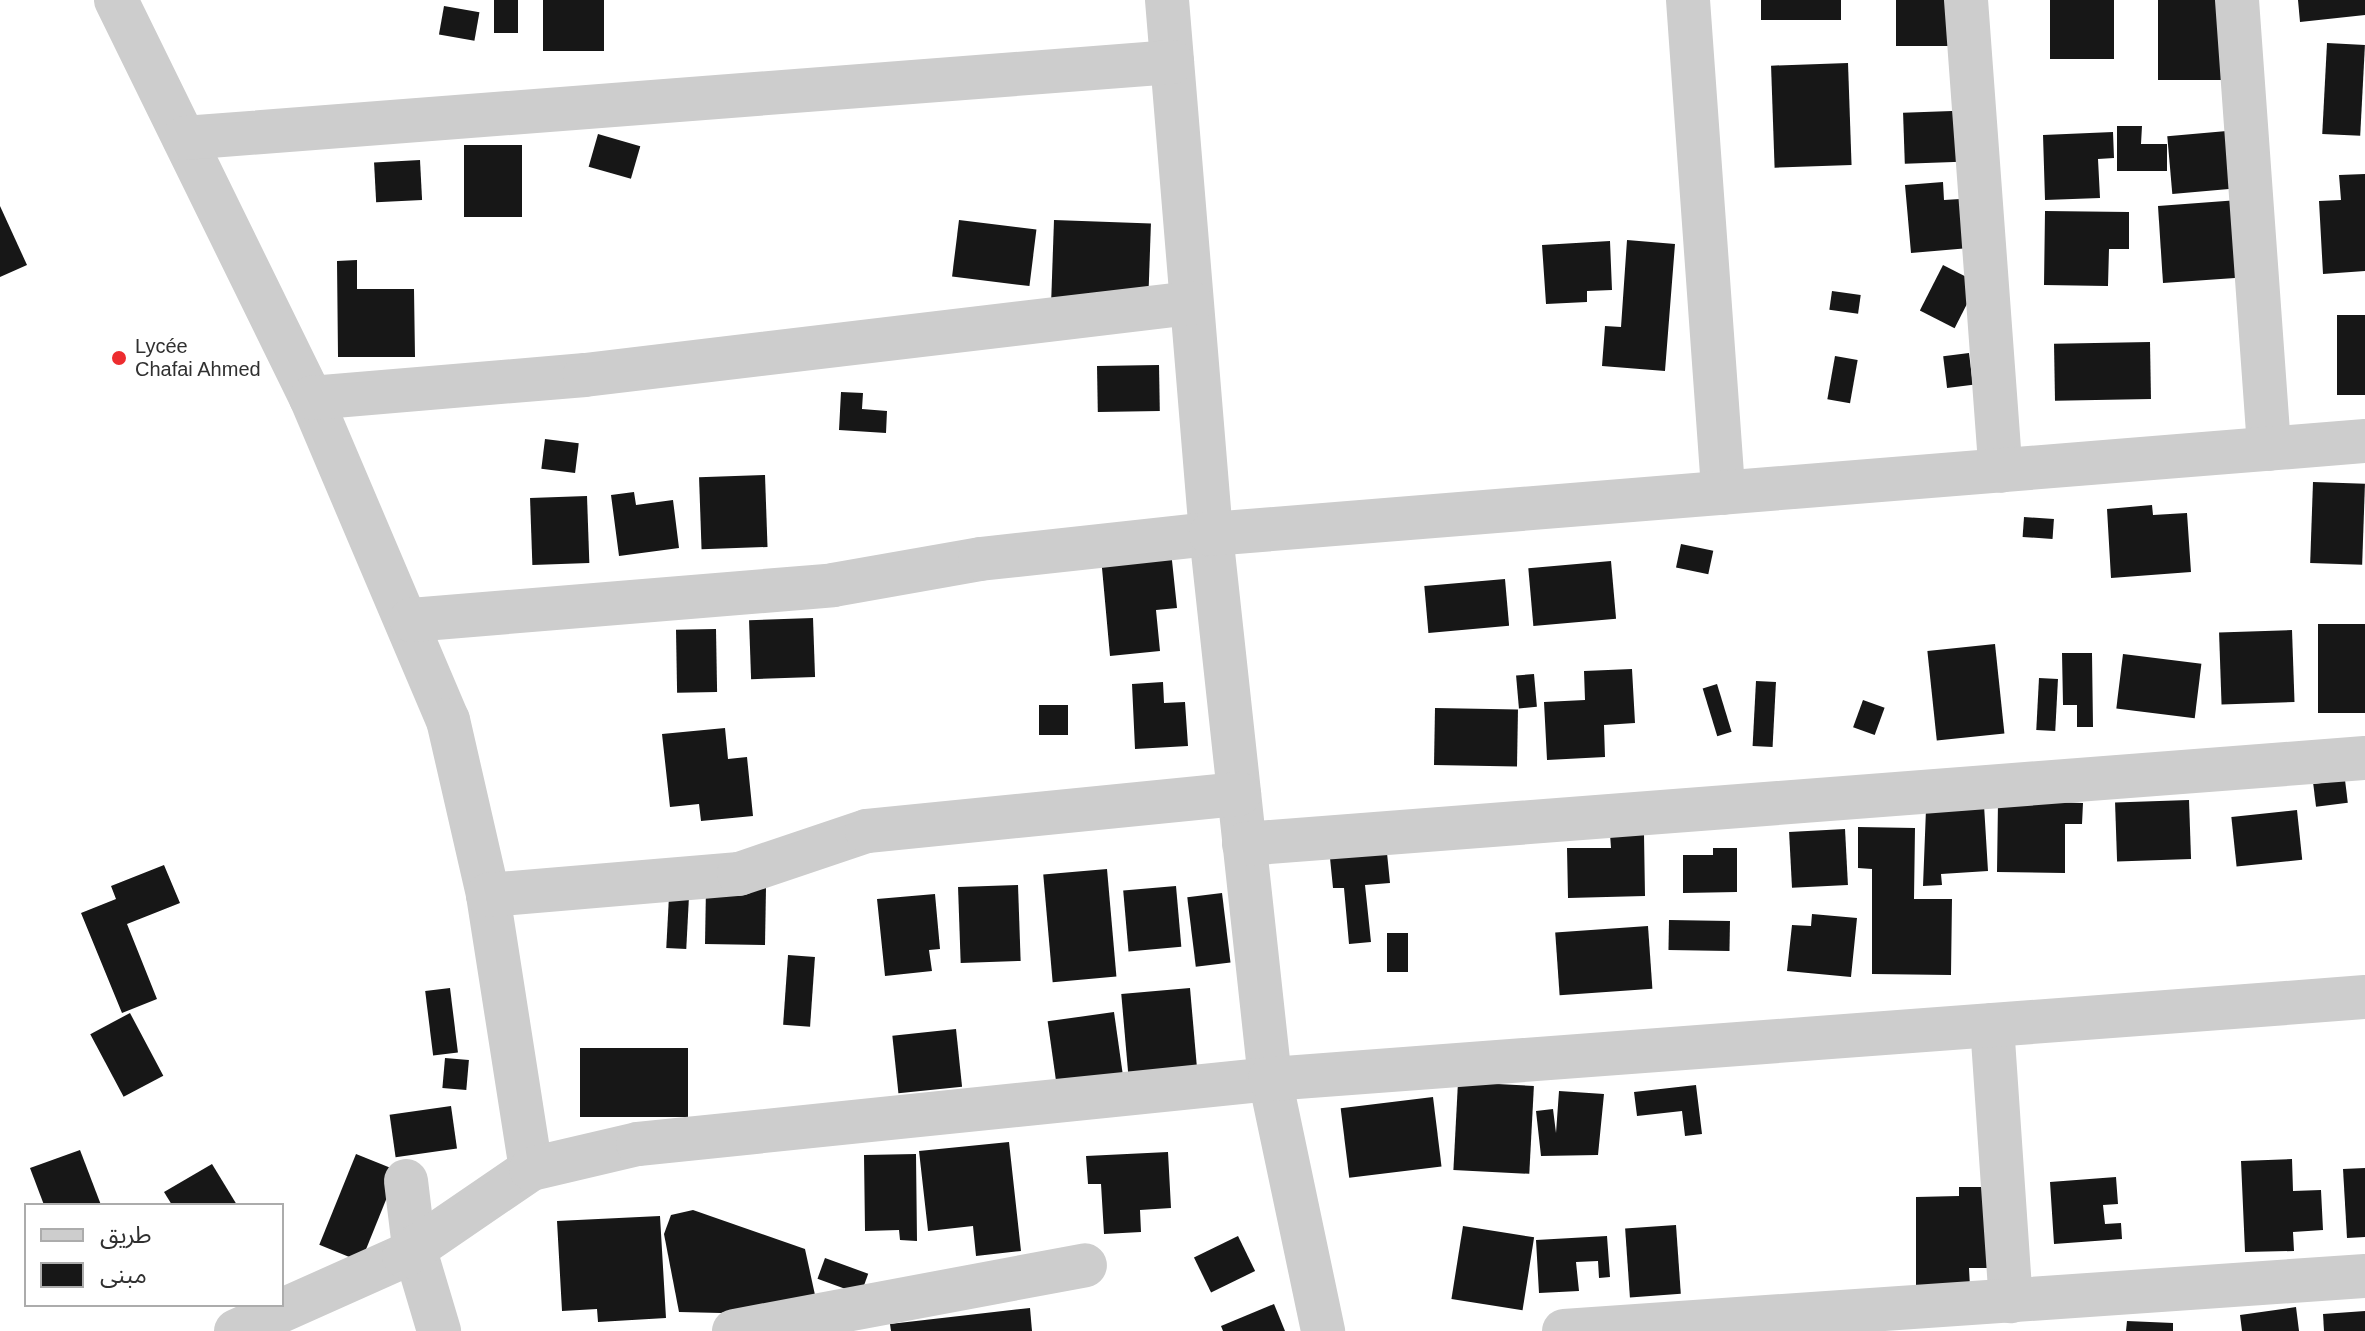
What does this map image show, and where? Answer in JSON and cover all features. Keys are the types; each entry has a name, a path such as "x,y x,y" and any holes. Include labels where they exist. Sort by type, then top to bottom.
{"street":[{"path":"116,0 311,398 411,620 464,772 488,895 531,1169"},
{"path":"1167,0 1211,534 1270,1079 1323,1331"},
{"path":"1688,0 1723,493"},
{"path":"1966,0 2001,471"},
{"path":"2237,0 2269,449"},
{"path":"184,138 1172,62"},
{"path":"311,398 585,375 1191,303"},
{"path":"411,620 833,585 980,559 1211,534 2365,441"},
{"path":"1244,844 2365,758"},
{"path":"488,895 739,874 867,831 1239,794"},
{"path":"236,1331 331,1293 414,1247 531,1169 638,1144 1270,1079 2365,997"},
{"path":"1992,1025 2011,1301"},
{"path":"406,1181 414,1247 439,1331"},
{"path":"734,1331 1085,1265"},
{"path":"1564,1331 2365,1276"}],"building":[{"path":"494,0 518,0 518,33 494,33"},
{"path":"543,0 604,0 604,51 543,51"},
{"path":"1761,0 1841,0 1841,20 1761,20"},
{"path":"1896,0 1962,0 1962,46 1896,46"},
{"path":"2050,0 2114,0 2114,59 2050,59"},
{"path":"2158,0 2233,0 2233,80 2158,80"},
{"path":"2298,0 2365,0 2365,15 2300,22"},
{"path":"444,6 479,12 474,41 439,35"},
{"path":"2327,43 2365,45 2360,136 2322,134"},
{"path":"1848,63 1852,165 1775,168 1771,66"},
{"path":"1980,110 1982,161 1905,164 1903,113"},
{"path":"2117,126 2142,126 2141,144 2167,144 2167,171 2117,171"},
{"path":"2238,130 2243,188 2172,194 2167,136"},
{"path":"2113,132 2114,158 2098,159 2100,198 2045,200 2043,135"},
{"path":"598,134 640,146 631,179 589,167"},
{"path":"464,145 522,145 522,217 464,217"},
{"path":"420,160 422,200 376,202 374,162"},
{"path":"2365,174 2365,271 2323,274 2319,201 2341,200 2339,175"},
{"path":"1943,182 1944,200 1976,198 1981,247 1911,253 1905,185"},
{"path":"2252,199 2235,278 2163,283 2158,206"},
{"path":"0,206 27,265 0,277"},
{"path":"2045,211 2129,212 2129,249 2109,249 2108,286 2044,285"},
{"path":"959,220 1036,230 1029,286 952,277"},
{"path":"1054,220 1151,223 1148,303 1051,300"},
{"path":"1627,240 1675,244 1665,371 1602,366 1605,326 1621,327"},
{"path":"1610,241 1612,290 1587,291 1587,302 1546,304 1542,245"},
{"path":"357,260 357,289 414,289 415,357 338,357 337,261"},
{"path":"1943,265 1978,283 1955,328 1920,310"},
{"path":"1832,291 1861,295 1858,314 1829,310"},
{"path":"2337,315 2365,315 2365,395 2337,395"},
{"path":"2150,342 2151,399 2055,401 2054,344"},
{"path":"1969,353 1973,385 1947,388 1943,356"},
{"path":"1835,356 1858,360 1850,403 1827,399"},
{"path":"1159,365 1160,411 1098,412 1097,366"},
{"path":"841,392 863,393 862,409 887,411 886,433 839,430"},
{"path":"545,439 579,443 575,473 541,469"},
{"path":"765,475 768,547 702,549 699,477"},
{"path":"2313,482 2365,484 2362,565 2310,563"},
{"path":"634,492 636,505 673,500 679,548 619,556 611,495"},
{"path":"587,496 589,563 532,565 530,498"},
{"path":"2152,505 2153,515 2187,513 2191,572 2111,578 2107,509"},
{"path":"2024,517 2054,519 2053,539 2023,537"},
{"path":"1681,544 1713,551 1708,574 1676,567"},
{"path":"1171,551 1177,608 1156,610 1160,651 1110,656 1101,557"},
{"path":"1611,561 1616,619 1533,626 1528,568"},
{"path":"1505,579 1509,626 1428,633 1424,586"},
{"path":"813,618 815,677 751,679 749,620"},
{"path":"2318,624 2365,624 2365,713 2318,713"},
{"path":"716,629 717,692 677,693 676,630"},
{"path":"2292,630 2295,702 2222,705 2219,633"},
{"path":"1995,644 2004,734 1937,741 1927,651"},
{"path":"2062,653 2092,653 2093,727 2077,727 2077,705 2063,705"},
{"path":"2123,654 2201,664 2195,718 2116,709"},
{"path":"1632,669 1635,723 1604,725 1605,757 1547,760 1544,702 1585,700 1584,671"},
{"path":"1534,674 1537,707 1519,708 1516,676"},
{"path":"2039,678 2058,679 2055,731 2036,730"},
{"path":"1756,681 1776,682 1773,747 1753,746"},
{"path":"1163,682 1164,703 1185,702 1188,746 1135,749 1132,684"},
{"path":"1717,684 1732,732 1717,736 1703,688"},
{"path":"1863,700 1885,708 1875,735 1853,727"},
{"path":"1039,705 1068,705 1068,735 1039,735"},
{"path":"1435,708 1518,709 1517,766 1434,765"},
{"path":"725,728 728,759 747,757 753,816 701,821 699,804 670,807 662,734"},
{"path":"2345,780 2348,803 2316,807 2313,784"},
{"path":"2189,800 2191,859 2117,862 2115,803"},
{"path":"1998,801 2083,803 2082,824 2065,824 2065,873 1997,872"},
{"path":"1984,805 1988,871 1941,874 1942,885 1923,886 1926,809"},
{"path":"2297,810 2302,860 2237,867 2231,817"},
{"path":"1858,827 1915,828 1914,899 1952,899 1951,975 1872,974 1872,869 1858,868"},
{"path":"1845,829 1848,885 1792,888 1789,832"},
{"path":"1610,834 1644,834 1645,896 1568,898 1567,848 1611,848"},
{"path":"1386,843 1390,883 1365,885 1371,942 1349,944 1344,888 1333,888 1329,848"},
{"path":"1713,848 1737,848 1737,892 1683,893 1683,855 1713,855"},
{"path":"164,865 180,903 127,924 157,999 122,1013 81,913 116,899 111,886"},
{"path":"1107,869 1116,977 1053,982 1043,875"},
{"path":"1018,885 1021,961 961,963 958,887"},
{"path":"1176,886 1181,947 1129,951 1123,891"},
{"path":"706,887 766,888 765,945 705,944"},
{"path":"1222,893 1231,962 1196,967 1187,897"},
{"path":"935,894 940,949 929,950 932,971 885,976 877,899"},
{"path":"669,896 689,897 686,949 666,948"},
{"path":"1812,914 1857,918 1851,977 1787,971 1792,925 1811,926"},
{"path":"1669,920 1730,921 1729,951 1668,950"},
{"path":"1648,926 1652,989 1560,995 1555,932"},
{"path":"1387,933 1408,933 1408,972 1387,972"},
{"path":"788,955 815,957 810,1027 783,1025"},
{"path":"450,988 458,1053 433,1056 425,991"},
{"path":"1190,988 1197,1073 1129,1079 1121,994"},
{"path":"1114,1012 1123,1076 1057,1086 1048,1021"},
{"path":"130,1013 163,1076 124,1097 90,1034"},
{"path":"956,1029 962,1087 898,1093 892,1036"},
{"path":"580,1048 688,1048 688,1117 580,1117"},
{"path":"445,1058 469,1060 466,1090 442,1088"},
{"path":"1458,1082 1534,1086 1529,1174 1453,1170"},
{"path":"1696,1085 1702,1134 1685,1136 1682,1111 1637,1116 1634,1092"},
{"path":"1559,1091 1604,1094 1598,1155 1541,1156 1536,1111 1553,1109 1556,1133"},
{"path":"1433,1097 1442,1166 1349,1178 1341,1108"},
{"path":"451,1106 457,1149 396,1157 390,1115"},
{"path":"1009,1142 1021,1251 976,1256 973,1226 928,1231 919,1151"},
{"path":"80,1150 100,1203 43,1203 30,1168"},
{"path":"1168,1152 1171,1208 1140,1210 1141,1232 1104,1234 1101,1184 1088,1184 1086,1156"},
{"path":"356,1154 398,1171 361,1262 319,1245"},
{"path":"916,1154 917,1241 900,1240 899,1230 865,1231 864,1155"},
{"path":"2292,1159 2293,1191 2321,1190 2323,1230 2293,1232 2294,1251 2245,1252 2241,1161"},
{"path":"212,1164 236,1203 171,1203 164,1192"},
{"path":"2365,1168 2365,1237 2347,1238 2343,1169"},
{"path":"2116,1177 2118,1204 2103,1205 2105,1224 2121,1223 2122,1239 2054,1244 2050,1182"},
{"path":"1959,1187 1993,1187 1993,1268 1969,1268 1970,1287 1916,1288 1916,1197 1959,1196"},
{"path":"693,1210 805,1249 815,1295 721,1313 679,1312 664,1234 671,1215"},
{"path":"660,1216 666,1318 598,1322 597,1309 562,1311 557,1221"},
{"path":"1676,1225 1681,1294 1630,1297 1625,1229"},
{"path":"1463,1226 1534,1237 1523,1310 1451,1299"},
{"path":"1238,1236 1255,1271 1211,1293 1194,1257"},
{"path":"1607,1236 1610,1277 1599,1278 1598,1261 1576,1262 1579,1291 1539,1293 1536,1240"},
{"path":"825,1258 868,1274 861,1294 817,1279"},
{"path":"1274,1304 1285,1331 1223,1331 1221,1326"},
{"path":"2296,1307 2299,1331 2242,1331 2240,1315"},
{"path":"1030,1308 1032,1331 891,1331 890,1324"},
{"path":"2365,1311 2365,1331 2324,1331 2323,1314"},
{"path":"2127,1321 2173,1323 2173,1331 2126,1331"}],"place":[{"name":"Lycée Chafai Ahmed","path":"119,358"}]}
